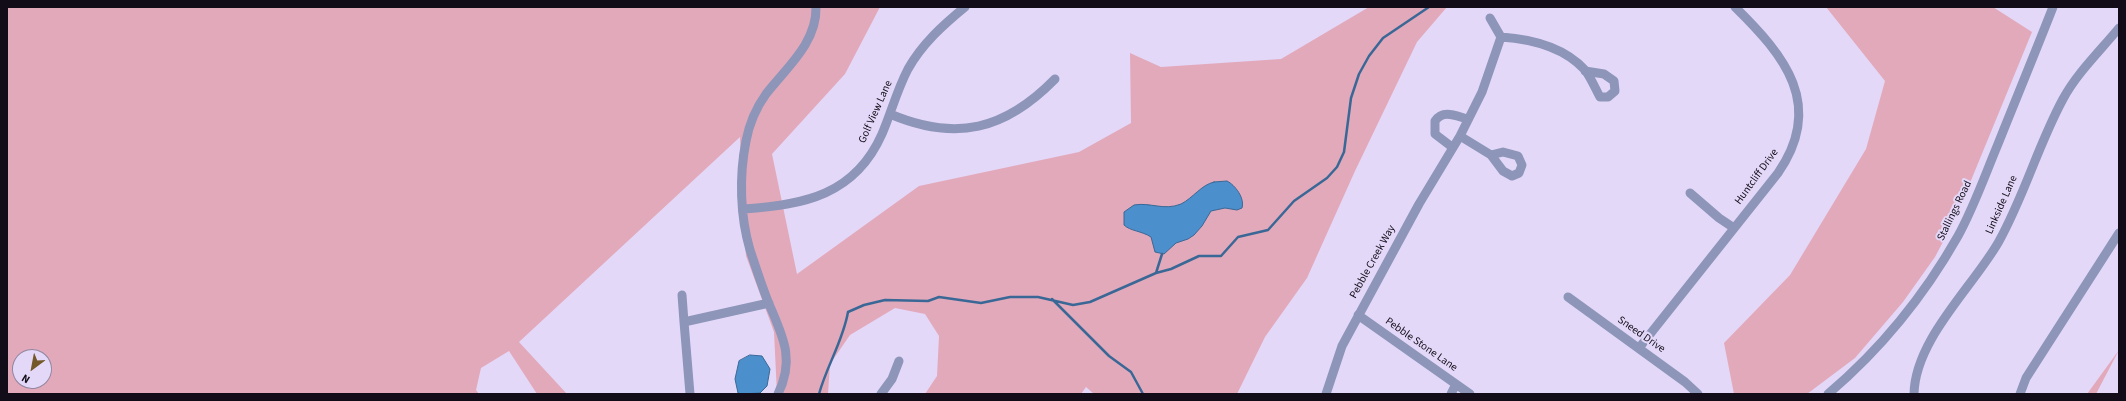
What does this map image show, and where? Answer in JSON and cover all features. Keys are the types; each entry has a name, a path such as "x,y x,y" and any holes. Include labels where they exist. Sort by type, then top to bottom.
{"street":[{"path":"778,394 786,374 787,355 783,335 769,303 750,250 744,209 742,167 751,123 765,96 808,42 815,24 816,7"},
{"name":"Golf View Lane","path":"744,209 764,208 804,201 823,195 839,186 855,174 868,159 882,135 904,79 916,56 938,30 965,7"},
{"name":"Huntcliff Drive","path":"1639,348 1784,164 1793,145 1799,113 1795,87 1787,68 1775,51 1735,7"},
{"name":"Stallings Road","path":"1828,394 1872,354 1906,315 1938,269 1975,200 2053,7"},
{"path":"1490,18 1501,37 1519,38 1546,44 1567,56 1585,71"},
{"name":"Linkside Lane","path":"1914,394 1916,372 1920,360 1931,339 1998,242 2064,98 2083,71 2119,28"},
{"name":"Pebble Creek Way","path":"1326,394 1342,346 1358,315 1452,147 1460,136 1486,81 1501,37"},
{"path":"890,114 909,122 936,128 957,129 979,126 998,120 1018,110 1038,96 1055,79"},
{"path":"1452,147 1435,134 1435,121 1440,115 1448,114 1467,119"},
{"path":"1460,136 1491,155"},
{"path":"1690,193 1718,218 1734,228"},
{"path":"2020,394 2026,378 2119,233"},
{"path":"682,295 690,394"},
{"name":"Sneed Drive","path":"1568,297 1685,382 1698,394"},
{"path":"684,322 769,303"},
{"name":"Pebble Stone Lane","path":"1358,315 1470,394"},
{"path":"882,394 892,379 899,361"},
{"path":"1451,394 1456,384"}],"shaded area":[{"path":"7,7 880,7 845,74 772,154 797,274 919,186 1079,152 1131,123 1130,53 1161,67 1281,59 1369,7 1447,7 1417,42 1355,171 1307,278 1265,337 1237,394 1094,394 1086,387 1081,394 925,394 937,376 939,336 925,314 895,308 850,335 830,364 828,394 777,394 774,332 746,256 742,202 740,137 519,342 567,394 537,394 509,351 481,368 476,390 479,394 7,394"},
{"path":"1826,7 1993,7 2032,32 1956,217 1935,257 1903,302 1855,358 1807,394 1734,394 1724,343 1790,275 1866,149 1885,81"},
{"path":"2119,350 2096,394 2087,394"}],"water":[{"path":"1227,181 1233,186 1241,196 1243,204 1242,208 1237,210 1225,208 1211,211 1202,226 1194,235 1188,239 1176,243 1164,254 1155,252 1151,237 1144,233 1129,229 1124,225 1124,212 1134,205 1140,204 1163,207 1175,206 1181,204 1205,186 1214,182"},
{"path":"750,355 762,356 770,369 767,386 760,393 741,394 738,393 735,379 739,361"}],"waterway":[{"path":"819,394 822,383 839,343 848,312 864,305 885,300 928,301 939,297 981,303 1010,297 1038,297 1073,305 1090,302 1199,256 1221,256 1238,237 1268,230 1294,201 1327,178 1337,167 1344,152 1351,98 1359,74 1369,56 1383,38 1429,7"},
{"path":"1156,273 1162,254"},
{"path":"1052,299 1109,356 1131,372 1143,394"}]}
